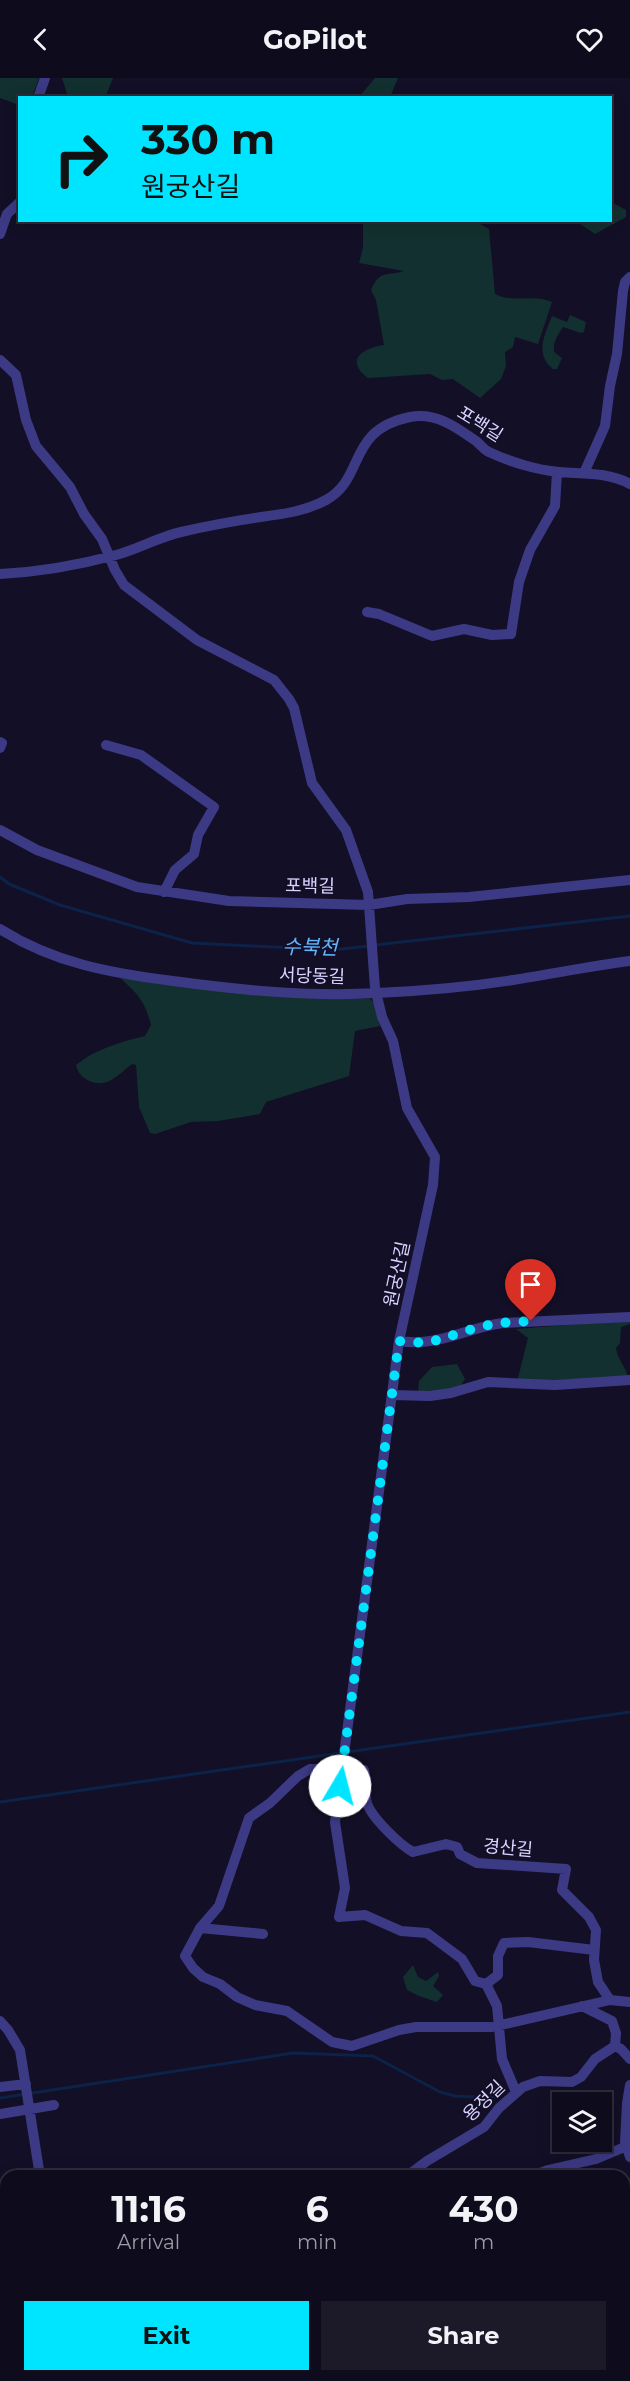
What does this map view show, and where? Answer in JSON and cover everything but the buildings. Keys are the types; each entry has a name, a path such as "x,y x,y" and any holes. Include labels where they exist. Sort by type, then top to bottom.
{"street":[{"path":"39,96 45,78"},
{"path":"0,234 8,214 18,204"},
{"path":"584,473 605,426 617,354 623,291 625,282 630,277"},
{"name":"원궁산길","path":"0,360 16,375 26,420 36,446 70,488 84,514 102,539 124,585 197,640 265,674 282,687 294,708 312,783 346,830 368,892 376,991 382,1017 393,1041 407,1108 435,1157 433,1185 399,1341 344,1759"},
{"name":"포백길","path":"0,574 58,567 109,556 179,532 278,515 316,505 330,498 343,484 360,449 374,433 380,428 409,417 426,416 438,419 459,429 487,452 514,461 557,472 615,476 630,484"},
{"path":"367,612 379,614 432,636 464,629 492,634 511,634 519,582 530,550 555,506 557,472"},
{"path":"0,742 2,743 0,748"},
{"path":"106,745 141,755 214,807 198,835 194,854 175,870 164,891"},
{"name":"포백길","path":"0,830 71,865 137,887 229,901 369,908 407,899 469,897 630,880"},
{"name":"서당동길","path":"0,929 24,945 63,960 137,976 284,993 376,991 512,980 630,961"},
{"path":"399,1341 436,1342 482,1326 503,1323 630,1317"},
{"path":"392,1395 430,1396 488,1382 555,1385 630,1380"},
{"path":"344,1759 335,1822 345,1888 339,1917 365,1915 401,1931 427,1933 462,1959 475,1981 486,1984 494,1998 502,2059 516,2092"},
{"name":"경산길","path":"610,2000 598,1983 594,1960 597,1930 589,1917 562,1890 566,1869 477,1863 460,1854 457,1847 446,1844 413,1852 402,1846 367,1803 368,1780 364,1770 344,1759 310,1769 298,1776 270,1803 249,1818 219,1906 200,1928 185,1956 203,1977 220,1984 237,1997 255,2005 287,2011 332,2042 358,2045 399,2030 416,2027 483,2028 610,2000 630,2002"},
{"path":"200,1928 262,1934"},
{"path":"486,1984 498,1975 498,1956 504,1943 528,1942 594,1950"},
{"path":"582,2006 612,2021 616,2033 615,2046 630,2059"},
{"path":"0,2021 20,2049 39,2170"},
{"name":"용정길","path":"415,2170 484,2127 499,2108 523,2087 540,2081 569,2083 576,2080 595,2059 615,2046"},
{"path":"0,2088 26,2084"},
{"path":"546,2170 628,2152 625,2142 630,2085"},
{"path":"0,2114 54,2105"}],"green space":[{"path":"0,78 39,78 32,96 18,96 18,105 0,98"},
{"path":"62,78 113,78 106,96 68,96"},
{"path":"375,78 398,78 390,96 360,96"},
{"path":"612,203 626,210 626,217 595,234 577,222 612,222"},
{"path":"363,222 477,222 489,229 495,294 509,298 538,298 552,302 538,344 515,337 513,347 505,352 506,366 501,379 480,398 453,379 442,380 430,374 368,378 357,366 357,360 363,352 384,345 376,300 371,290 380,277 404,271 359,263 363,248"},
{"path":"570,315 586,322 584,332 563,327 554,348 554,352 562,358 557,369 553,369 547,363 542,350 544,337 552,316 567,322"},
{"path":"120,978 290,997 370,999 376,1004 380,1026 355,1031 349,1076 266,1102 260,1114 218,1121 191,1122 155,1134 150,1133 139,1107 136,1065 132,1064 106,1082 95,1083 81,1075 76,1065 100,1050 145,1036 151,1025 140,999"},
{"path":"630,1320 630,1324 621,1327 620,1343 616,1348 628,1377 517,1382 528,1338 516,1329"},
{"path":"457,1364 465,1379 460,1387 418,1393 419,1381 432,1367"},
{"path":"413,1965 418,1977 426,1981 438,1972 439,1976 433,1986 443,1995 437,2002 407,1990 403,1977"}],"waterway":[{"name":"수북천","path":"0,877 9,884 60,905 192,943 333,950 369,946"},
{"name":"수북천","path":"375,945 630,916"},
{"path":"347,1752 630,1712"},
{"path":"0,1802 340,1753"},
{"path":"0,2098 293,2053 373,2056 440,2092 455,2096 497,2098"}],"route":[{"path":"340,1786 399,1341 436,1342 482,1326 531,1321"}]}
